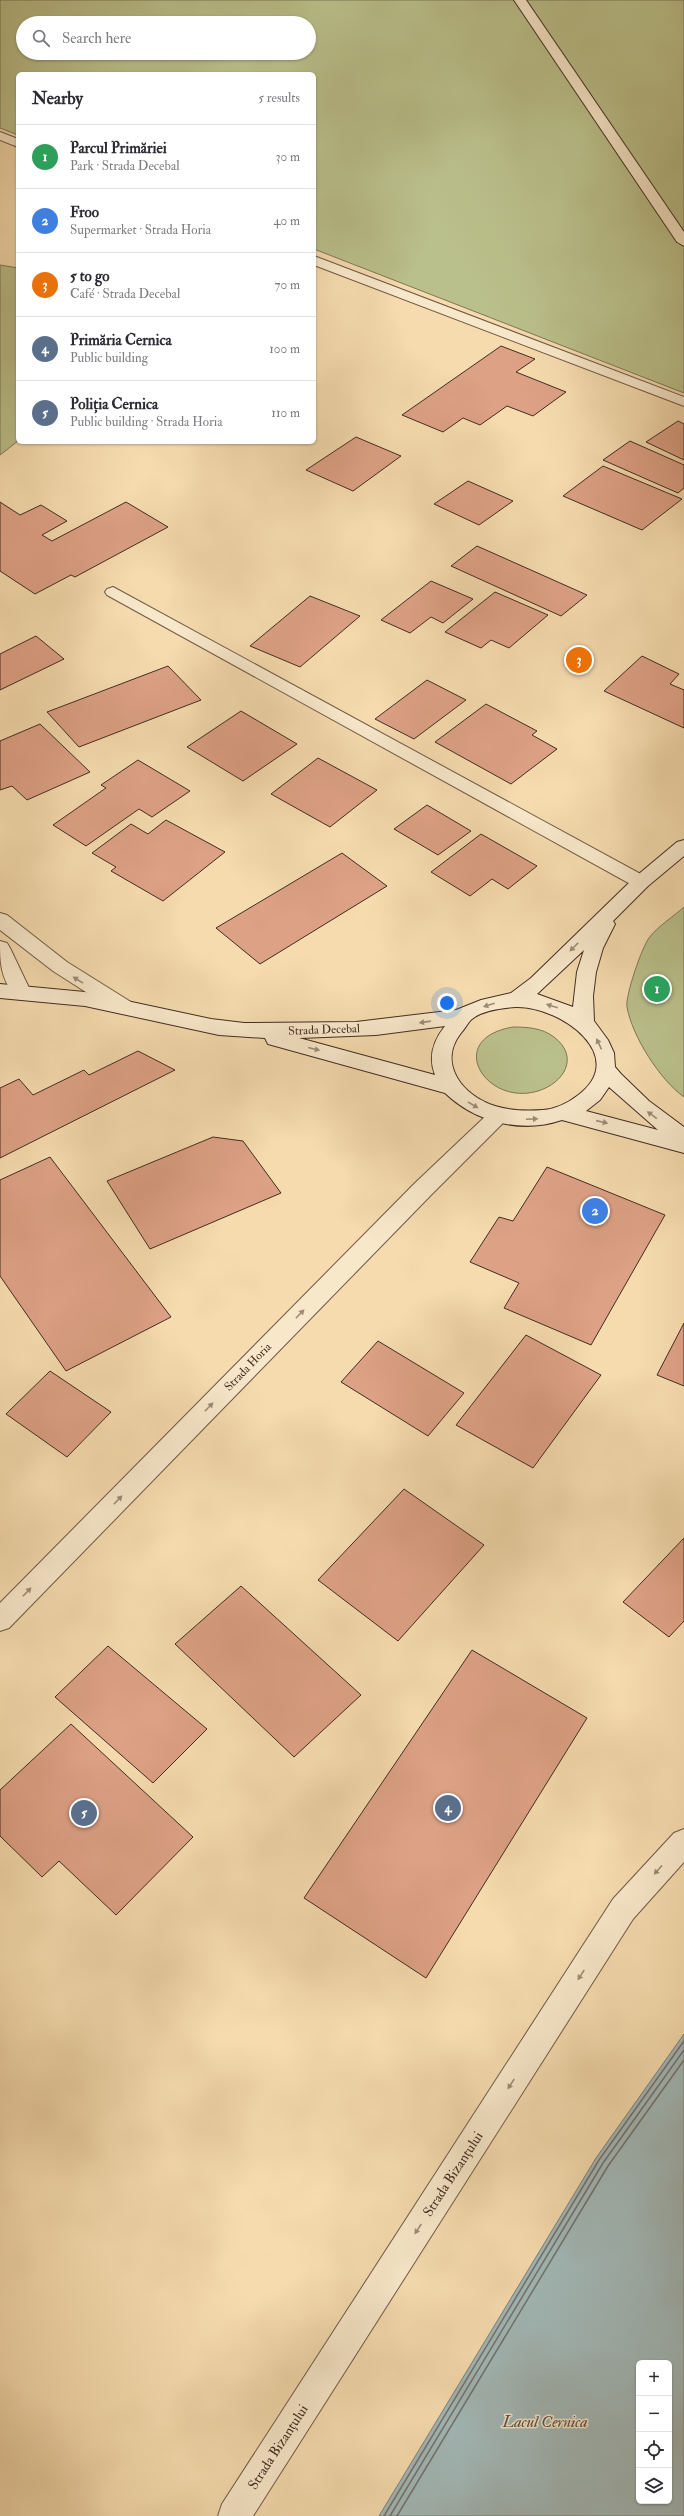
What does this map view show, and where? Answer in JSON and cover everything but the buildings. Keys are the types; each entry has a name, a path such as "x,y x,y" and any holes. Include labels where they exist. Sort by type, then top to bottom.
{"street":[{"path":"520,0 684,242"},
{"path":"0,136 16,142"},
{"path":"316,261 684,402"},
{"path":"113,592 641,882"},
{"name":"Strada Decebal","path":"0,991 84,999 235,1030 330,1031 396,1026 464,1016 494,1003 516,1000 538,983 641,882 684,846"},
{"name":"Strada Decebal","path":"584,1023 582,995 585,973 600,933 612,910"},
{"path":"0,920 25,942 77,979 124,1007"},
{"path":"0,948 21,992"},
{"path":"464,1016 449,1029 442,1044 441,1059 443,1073 451,1087 463,1099 479,1109 498,1116 520,1119 543,1119 564,1113 584,1102 594,1093 601,1082 604,1069 603,1051 595,1035 584,1023 567,1011 554,1006 516,1000"},
{"path":"235,1030 357,1060 451,1087"},
{"path":"604,1069 619,1087 642,1108 684,1138"},
{"path":"564,1113 684,1145"},
{"name":"Strada Horia","path":"0,1620 423,1189 498,1116"},
{"name":"Strada Bizanțului","path":"234,2516 623,1909 684,1842"}],"green space":[{"path":"0,0 684,0 684,393 316,250 316,72 16,72 16,134 0,128"},
{"path":"0,265 16,268 16,443 0,455"},
{"path":"684,907 684,1097 666,1080 648,1056 630,1018 627,1001 638,961 649,938"},
{"path":"513,1027 540,1030 554,1037 562,1045 566,1053 566,1068 555,1082 538,1091 519,1093 502,1089 489,1081 480,1070 476,1057 480,1044 492,1034"}],"water":[{"name":"Lacul Cernica","path":"684,2034 684,2516 379,2516 596,2158"}],"place":[{"name":"5 to go","path":"579,660"},
{"name":"Parcul Primăriei","path":"657,989"},
{"name":"Froo","path":"595,1211"},
{"name":"Primăria Cernica","path":"448,1808"},
{"name":"Poliția Cernica","path":"84,1813"}]}
